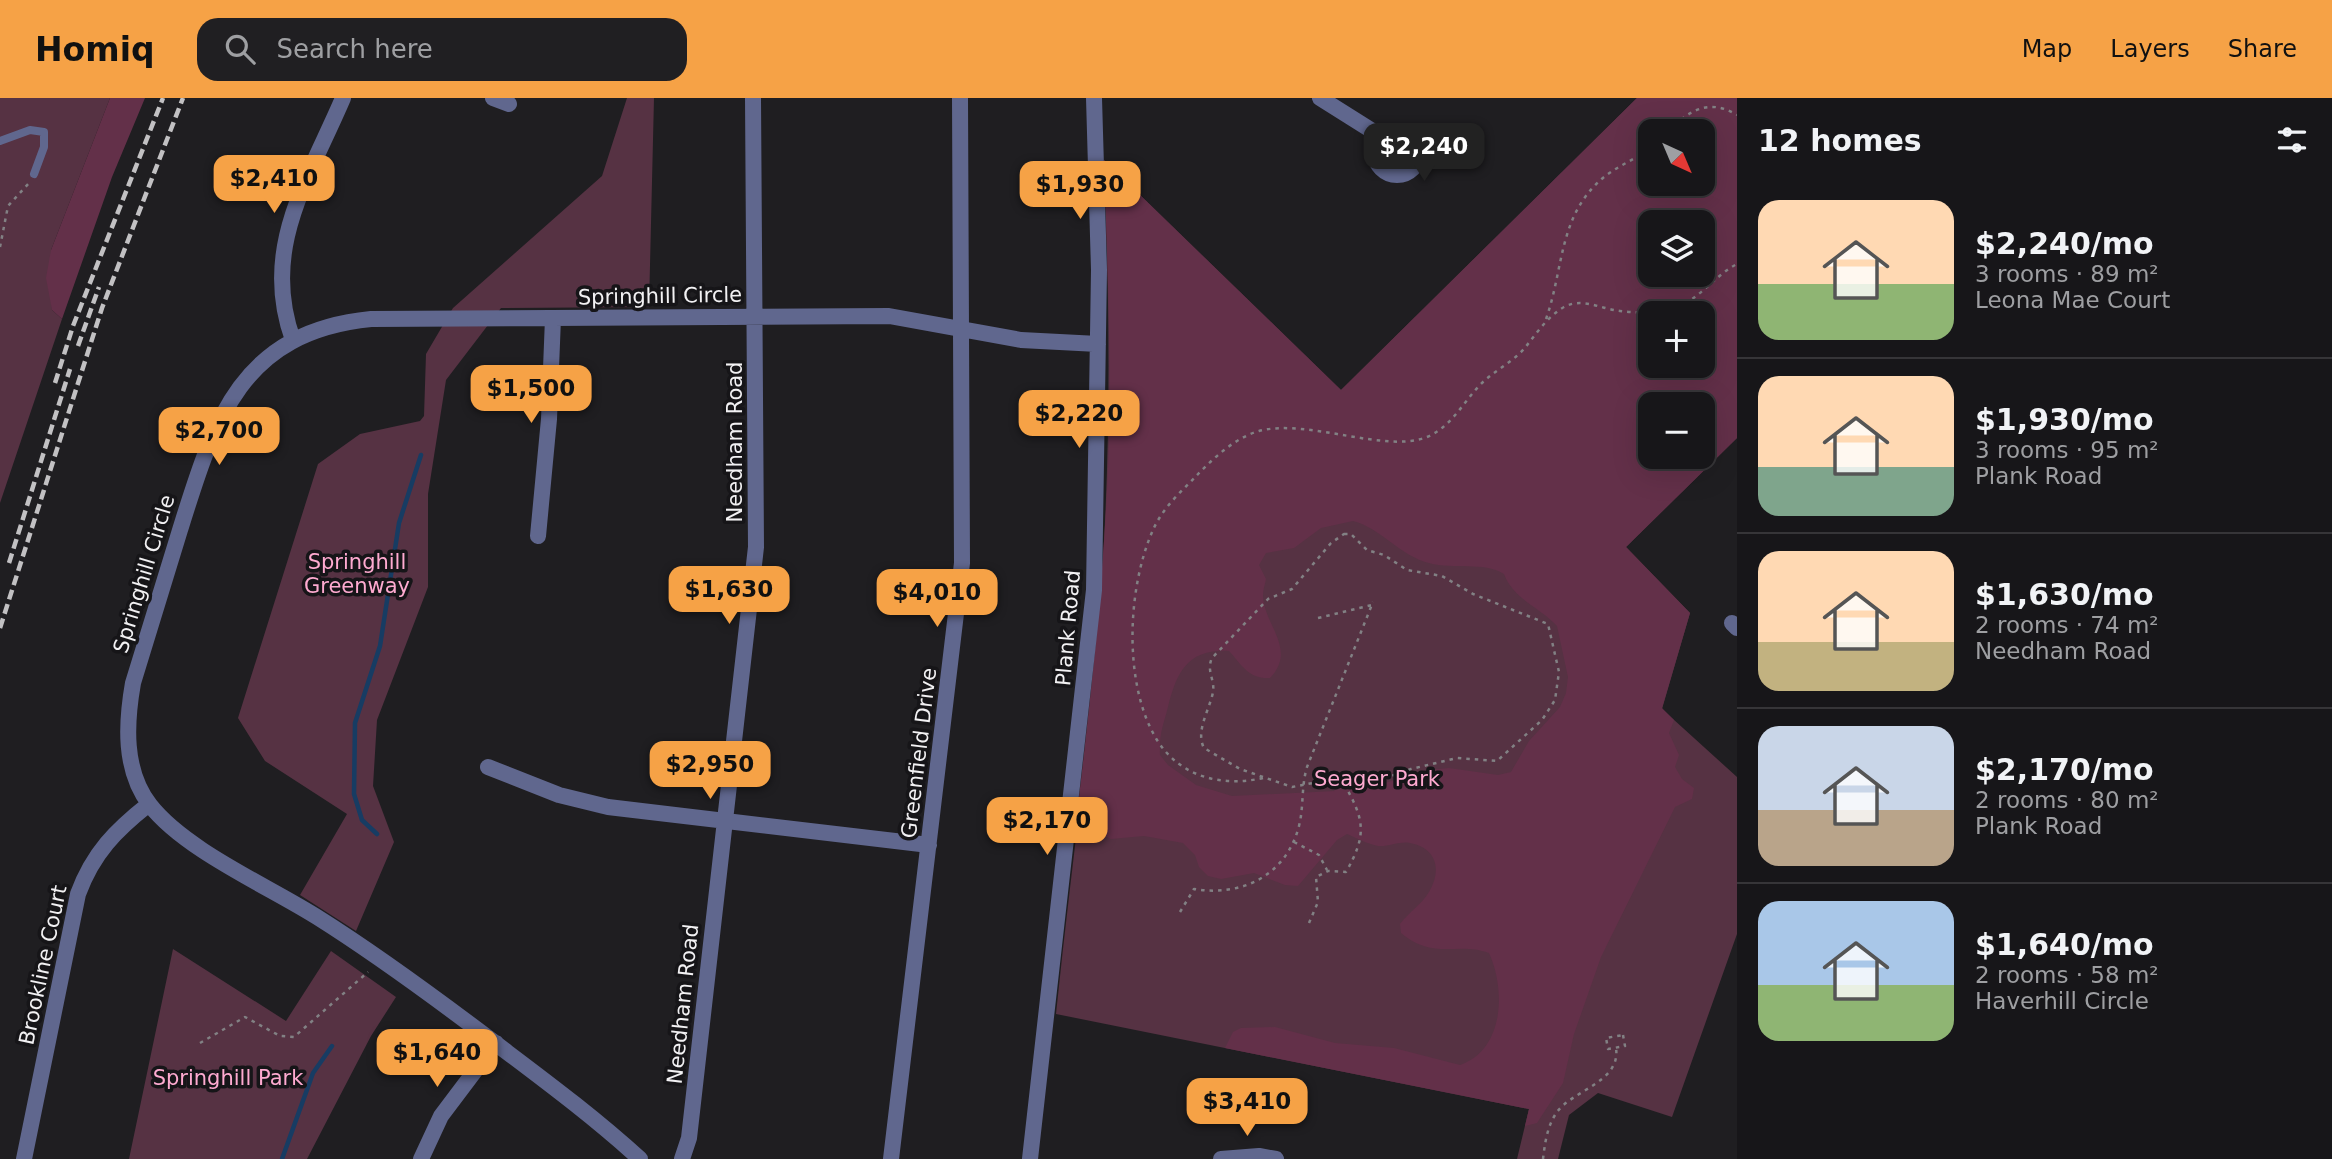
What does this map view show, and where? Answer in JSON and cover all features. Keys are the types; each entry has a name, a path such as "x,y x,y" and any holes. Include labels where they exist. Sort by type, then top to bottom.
{"street":[{"path":"293,340 280,285 283,247 343,98"},
{"name":"Needham Road","path":"682,1159 689,1139 756,547 753,98"},
{"name":"Greenfield Drive","path":"891,1159 962,563 960,98"},
{"name":"Plank Road","path":"1030,1159 1094,590 1098,344 1094,98"},
{"path":"1320,98 1382,137"},
{"name":"Springhill Circle","path":"640,1159 551,1084 373,953 180,834 149,804 134,769 126,719 133,682 202,458 221,414 261,363 293,340 340,324 371,318 889,316 1021,340 1098,344"},
{"path":"538,536 550,419 553,318"},
{"path":"488,767 559,795 608,807 929,845"},
{"name":"Brookline Court","path":"24,1159 78,894 90,866 106,841 149,804"},
{"path":"421,1159 441,1116 496,1044"},
{"path":"1221,1159 1259,1156 1276,1159"}],"lane":[{"path":"0,141 30,130 44,132 44,147 34,174"}],"path":[{"path":"1680,119 1686,112 1700,105 1725,106 1737,115"},
{"path":"1545,323 1553,298 1562,246 1581,203 1605,176 1638,156"},
{"path":"0,247 8,206 34,174"},
{"path":"1263,778 1230,784 1192,771 1167,752 1147,719 1137,686 1133,629 1140,572 1158,521 1213,459 1229,446 1259,431 1295,429 1401,441 1413,441 1436,433 1447,425 1480,385 1513,360 1545,323 1564,307 1581,302 1624,312 1680,307 1737,264"},
{"path":"1351,534 1367,550 1384,555 1407,570 1442,576 1474,594 1548,624 1559,672 1555,700 1542,720 1503,757 1490,762 1457,758 1411,769 1374,782 1344,783 1318,782 1292,787 1221,760 1201,744 1213,687 1210,664 1268,599 1292,589 1339,536 1351,534"},
{"path":"1180,912 1194,890 1228,892 1255,882 1283,858 1294,842 1302,812 1301,786 1373,604 1318,618"},
{"path":"1309,923 1318,902 1316,877 1328,871 1346,872 1364,827 1344,783"},
{"path":"1294,842 1319,855 1328,871"},
{"path":"200,1043 245,1017 280,1036 294,1037 368,972"},
{"path":"1623,1035 1625,1046 1616,1048 1608,1049 1606,1038 1623,1035"},
{"path":"1544,1159 1545,1140 1558,1111 1589,1089 1614,1065 1616,1048"}],"green space":[{"path":"0,98 110,98 51,250 52,310 62,319 0,503"},
{"name":"Springhill Greenway","path":"627,98 654,98 649,307 501,308 446,380 428,494 428,587 377,720 373,786 394,842 356,931 300,895 347,814 265,761 238,718 318,464 360,434 420,421 424,416 426,354 453,308 602,176"},
{"name":"Seager Park","path":"1637,98 1737,98 1737,438 1715,460 1715,392 1638,392 1638,469 1705,469 1626,547 1690,613 1662,709 1737,777 1737,934 1672,1117 1598,1093 1569,1115 1558,1159 1517,1159 1529,1109 1056,1014 1090,718 1104,541 1108,350 1104,160 1341,390"},
{"name":"Springhill Park","path":"173,949 286,1021 331,951 396,997 371,1036 307,1159 129,1159"}],"shaded area":[{"path":"110,98 145,98 112,177 62,319 52,310 46,278 51,250"},
{"name":"Seager Park","path":"1637,98 1737,98 1737,438 1715,460 1715,392 1638,392 1638,469 1705,469 1626,547 1690,613 1662,708 1674,720 1669,733 1679,755 1675,767 1682,779 1694,788 1692,799 1675,807 1601,957 1574,1034 1563,1083 1537,1123 1525,1126 1529,1109 1225,1048 1233,1032 1241,1028 1275,1027 1335,1043 1394,1048 1460,1065 1475,1057 1493,1033 1497,1017 1498,984 1489,953 1425,946 1401,933 1400,924 1426,896 1433,884 1436,868 1426,850 1406,843 1378,846 1347,834 1337,840 1298,886 1285,885 1254,873 1221,879 1208,876 1199,867 1195,855 1183,843 1144,836 1111,839 1076,822 1097,632 1107,490 1109,372 1104,160 1341,390","holes":["1353,521 1429,563 1496,570 1504,574 1508,583 1521,597 1557,626 1568,677 1566,693 1560,707 1529,741 1511,772 1498,775 1449,768 1428,770 1378,785 1329,786 1335,791 1232,796 1196,785 1168,765 1160,755 1162,730 1172,694 1180,673 1194,658 1215,651 1229,651 1246,670 1262,678 1270,678 1278,667 1280,647 1264,606 1266,579 1259,565 1266,553 1294,548 1321,528"]}],"waterway":[{"path":"377,834 362,820 354,794 355,723 380,646 399,523 421,455"},
{"path":"282,1159 313,1073 332,1046"}],"railway":[{"path":"55,383 73,326 163,98"},
{"path":"0,628 102,308 183,98"},
{"path":"78,346 99,287"},
{"path":"9,563 70,369"}]}
